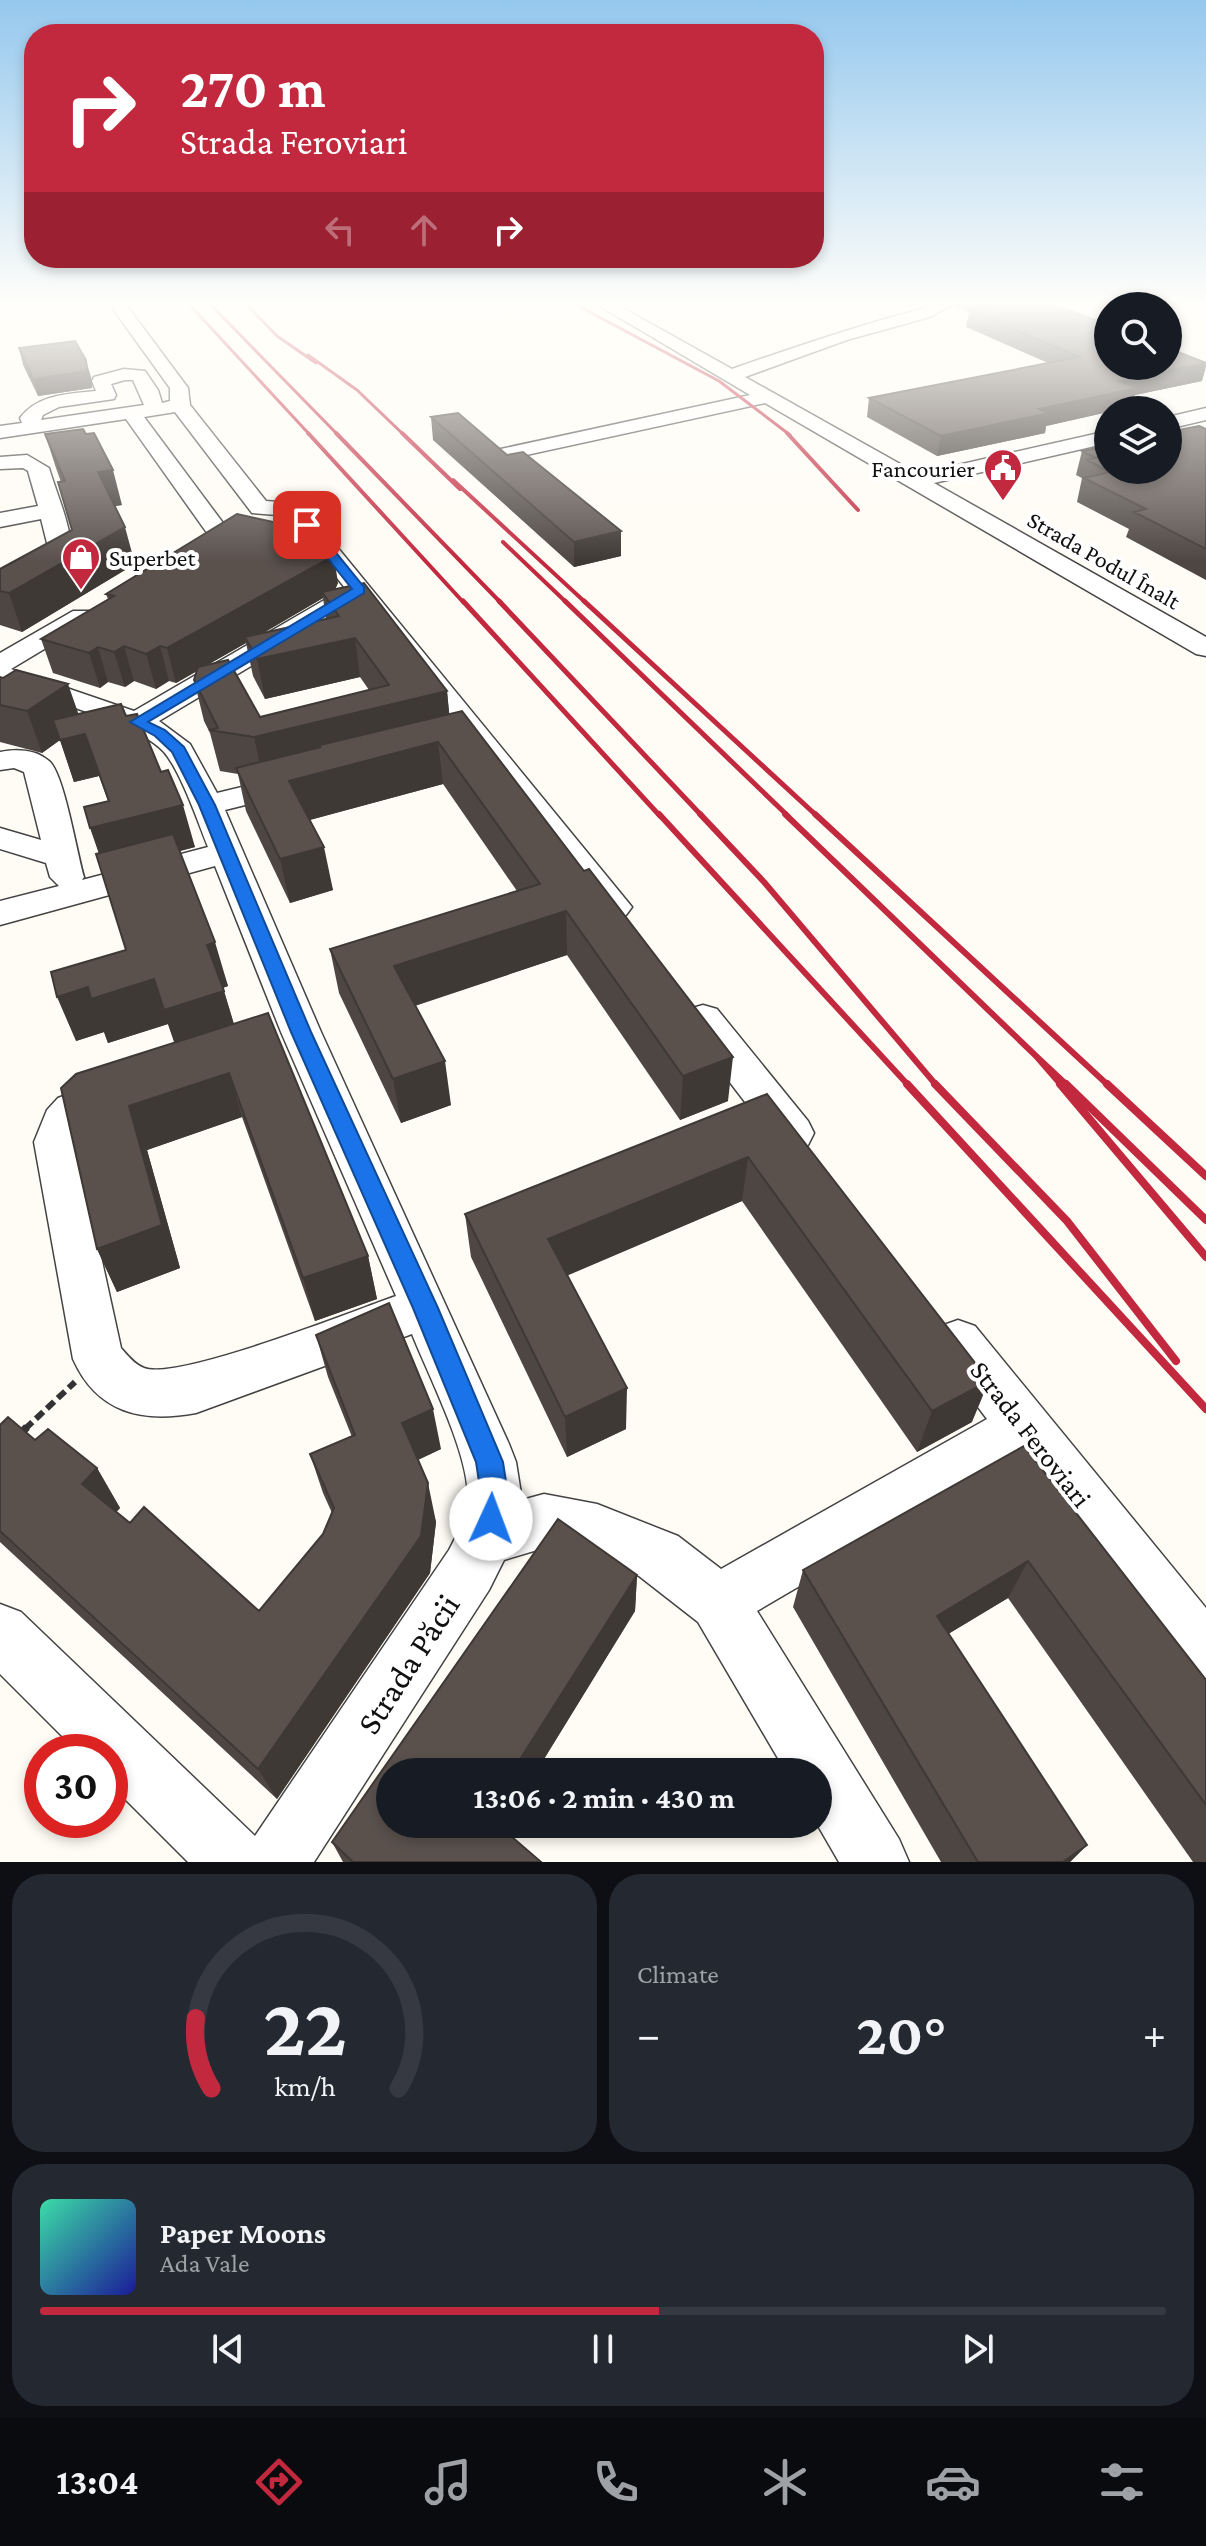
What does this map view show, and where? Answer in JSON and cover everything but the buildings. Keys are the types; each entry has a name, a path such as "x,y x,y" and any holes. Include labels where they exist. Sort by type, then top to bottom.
{"street":[{"path":"34,427 30,418 32,413 42,407 107,395 104,389"},
{"path":"147,389 152,399"},
{"path":"179,389 180,406 260,508"},
{"name":"Strada Podul Înalt","path":"755,389 1206,648"},
{"path":"503,454 768,397"},
{"path":"1,428 34,427 130,412 152,399 180,406"},
{"path":"130,412 220,535"},
{"path":"1182,420 1206,414"},
{"path":"916,481 1094,440"},
{"path":"0,463 20,460 34,464 58,535 59,557 53,567 36,580 0,598"},
{"path":"193,551 255,516 260,508"},
{"path":"260,508 282,508 300,519 360,590 464,740 638,937"},
{"path":"0,520 50,511"},
{"path":"137,722 360,590"},
{"path":"0,664 101,605"},
{"name":"Strada Păcii","path":"0,675 137,722 160,733 179,750 207,805 301,1032 425,1308 490,1462 495,1501 486,1538 415,1654 276,1862"},
{"path":"0,761 18,758 38,767 50,802 72,894"},
{"path":"207,805 313,779"},
{"path":"0,838 61,857"},
{"path":"0,913 226,853"},
{"path":"678,987 816,1163"},
{"path":"257,1047 301,1032"},
{"path":"153,1081 78,1105 58,1124 55,1142 98,1359 115,1380 138,1392 167,1395 196,1389 425,1308"},
{"name":"Strada Feroviari","path":"935,1313 1206,1654"},
{"path":"718,1602 1024,1426"},
{"path":"486,1538 544,1521 597,1532 658,1556 718,1602 876,1862"},
{"path":"0,1633 235,1862"}],"path":[{"path":"11,1443 98,1359"}],"railway":[{"path":"267,389 310,435"},
{"path":"293,389 338,435"},
{"path":"355,389 404,435"},
{"path":"729,389 790,435"},
{"path":"308,433 464,603"},
{"path":"336,433 501,603"},
{"path":"402,433 460,489"},
{"path":"787,433 858,510"},
{"path":"453,480 586,603"},
{"path":"503,542 567,603"},
{"path":"463,601 660,816"},
{"path":"499,601 702,816"},
{"path":"565,601 788,816"},
{"path":"584,601 817,816"},
{"path":"659,814 909,1086"},
{"path":"700,814 764,882 937,1086"},
{"path":"785,814 1036,1056"},
{"path":"815,814 1109,1086"},
{"path":"1036,1056 1068,1086"},
{"path":"1036,1056 1062,1086"},
{"path":"907,1084 1206,1409"},
{"path":"935,1084 1067,1221 1176,1361"},
{"path":"1060,1084 1206,1257"},
{"path":"1066,1084 1206,1220"},
{"path":"1107,1084 1206,1176"}],"place":[{"name":"Fancourier","path":"1003,502"},
{"name":"Superbet","path":"81,591"}],"route":[{"path":"307,525 360,590 137,722 160,733 179,750 207,805 301,1032 380,1204 490,1462 495,1501 491,1519"}]}
